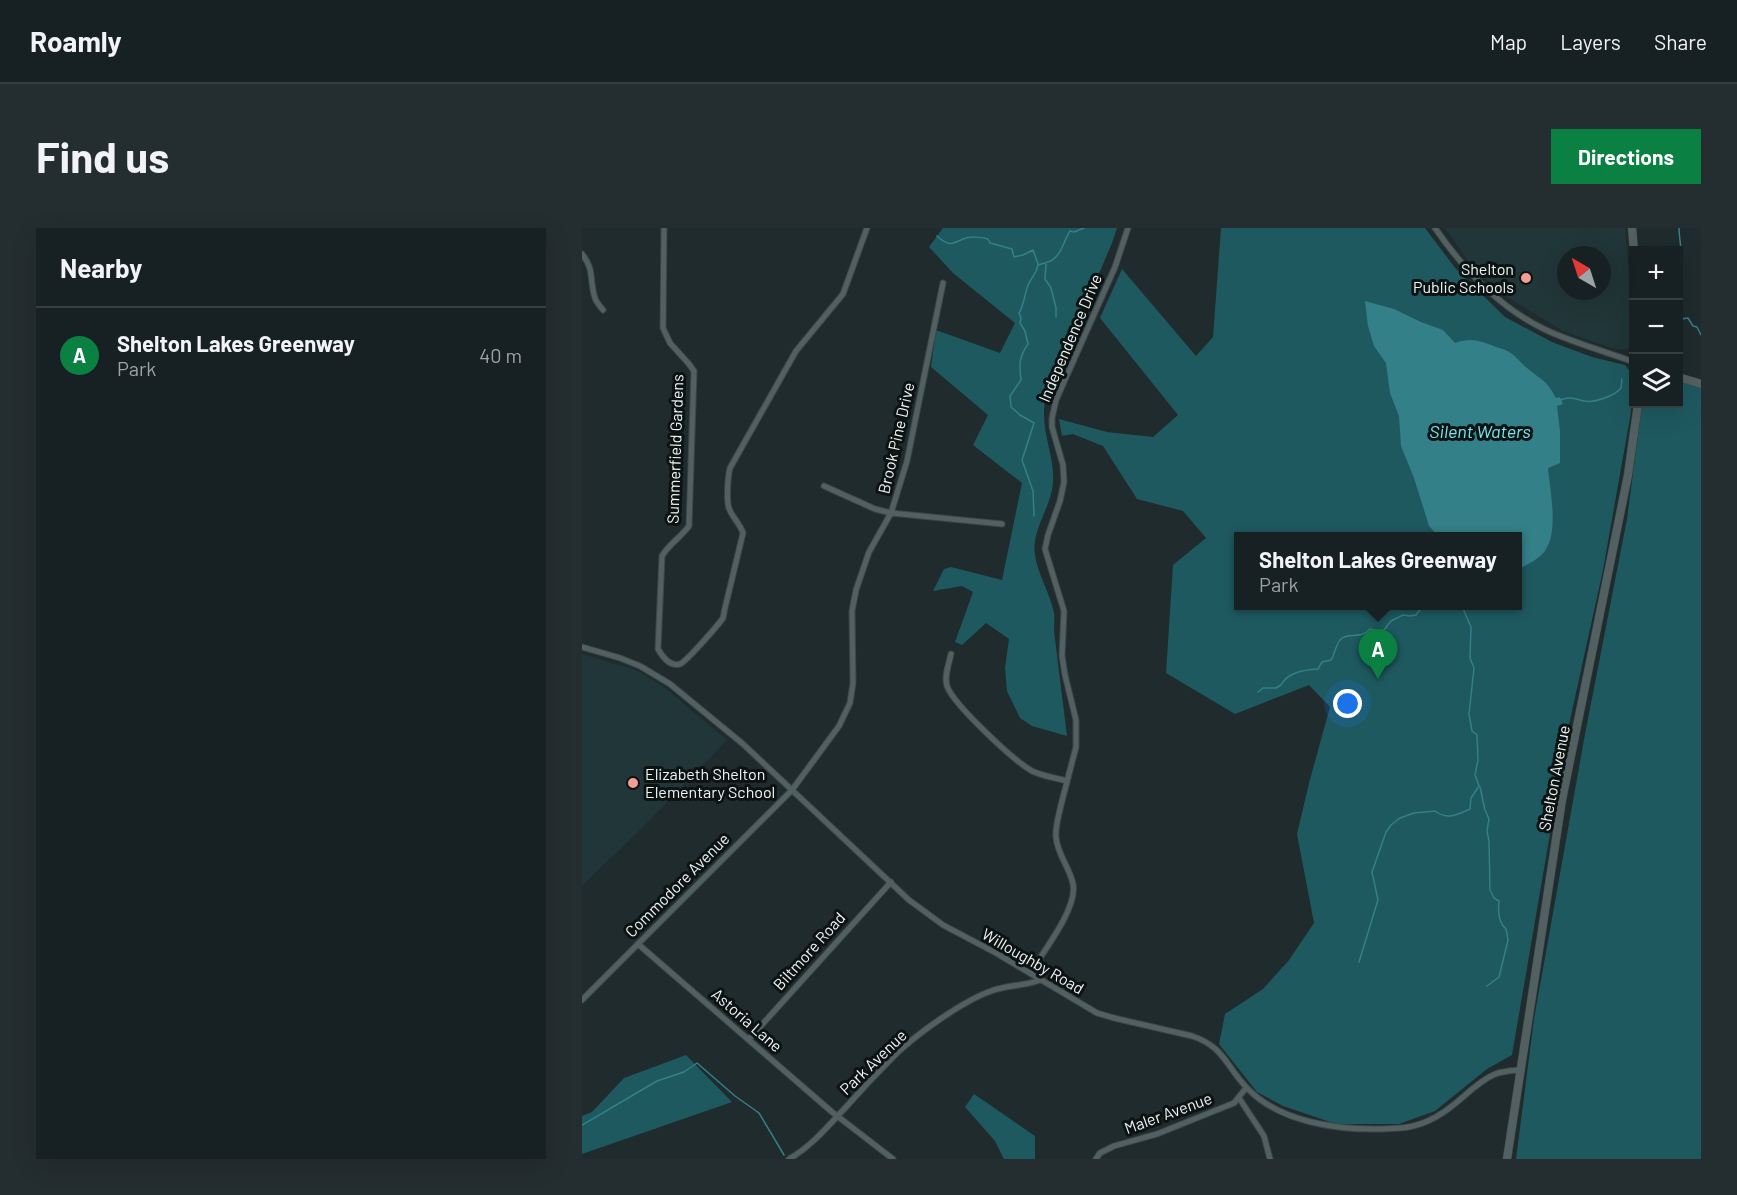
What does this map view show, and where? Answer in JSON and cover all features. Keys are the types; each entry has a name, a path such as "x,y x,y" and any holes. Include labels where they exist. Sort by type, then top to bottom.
{"main road":[{"path":"1632,228 1634,246"},
{"path":"1683,379 1701,384"},
{"name":"Shelton Avenue","path":"1507,1159 1562,800 1627,484 1638,408"}],"street":[{"name":"Summerfield Gardens","path":"664,228 663,328 670,343 694,371 689,526 662,556 658,649 662,656 671,663 680,664 689,657 722,619 725,608 743,533 741,525 729,508 730,468 796,351 843,294 867,228"},
{"name":"Independence Drive","path":"1023,976 1068,912 1074,897 1071,874 1060,852 1056,837 1076,747 1076,720 1063,667 1064,611 1062,599 1045,549 1064,482 1052,418 1056,400 1115,267 1128,228"},
{"path":"1435,228 1466,270 1510,308 1546,330 1629,360"},
{"path":"582,254 592,272 595,299 603,310"},
{"name":"Brook Pine Drive","path":"792,790 839,726 850,703 853,683 852,611 856,590 869,552 891,513 908,461 943,283"},
{"path":"824,486 891,513 1002,524"},
{"name":"Willoughby Road","path":"582,647 620,658 658,675 743,744 909,900 935,921 1023,976 1040,980 1097,1013 1204,1041 1224,1056 1246,1088 1274,1107 1318,1124 1359,1129 1402,1128 1422,1124 1435,1118 1491,1076 1510,1070 1521,1070"},
{"path":"951,654 946,674 947,686 966,713 1019,762 1034,772 1068,781"},
{"name":"Commodore Avenue","path":"582,1000 792,790"},
{"name":"Biltmore Road","path":"749,1039 891,882"},
{"name":"Astoria Lane","path":"638,944 838,1116 893,1159"},
{"name":"Park Avenue","path":"789,1159 813,1142 909,1042 978,997 1023,976 1032,983 1040,980"},
{"name":"Maler Avenue","path":"1096,1159 1104,1150 1158,1134 1234,1103 1246,1088"},
{"path":"1239,1098 1264,1136 1270,1159"}],"shaded area":[{"path":"943,228 1117,228 1045,401 1044,423 1052,462 1053,483 1049,501 1038,528 1035,555 1054,613 1054,631 1067,736 1032,726 1020,718 1007,691 1005,668 1009,639 986,623 962,645 955,642 973,592 962,586 933,591 944,569 951,567 1002,580 1022,483 973,445 988,415 931,367 936,330 1000,353 1015,323 953,273 929,247"},
{"path":"1221,228 1425,228 1456,269 1505,317 1552,342 1592,357 1625,365 1629,370 1629,408 1631,408 1631,412 1603,570 1568,729 1512,1055 1487,1069 1435,1111 1399,1124 1336,1124 1283,1106 1257,1092 1219,1044 1225,1014 1263,989 1289,960 1314,923 1297,834 1330,707 1309,685 1235,714 1166,673 1173,565 1206,538 1183,511 1137,499 1103,446 1073,434 1062,436 1059,419 1107,432 1153,437 1178,415 1100,318 1122,269 1196,356 1213,337"},
{"name":"Shelton Public Schools","path":"1445,228 1625,228 1629,275 1629,348 1623,350 1611,348 1563,331 1502,294 1469,262"},
{"path":"1683,382 1701,388 1701,1159 1516,1159 1534,1019 1585,734 1627,519 1641,408 1683,408"},
{"name":"Elizabeth Shelton Elementary School","path":"582,654 642,673 665,688 727,740 582,886"},
{"path":"686,1055 732,1102 582,1154 582,1116 592,1112 624,1078"},
{"path":"974,1094 1035,1136 1035,1159 1004,1159 995,1141 965,1107"}],"water":[{"name":"Silent Waters","path":"1365,301 1394,309 1443,330 1455,343 1466,340 1476,341 1506,351 1514,355 1546,384 1556,398 1560,397 1563,404 1557,406 1560,463 1548,468 1552,533 1540,557 1522,567 1522,532 1434,532 1429,526 1401,446 1399,416 1390,393 1386,363 1374,346 1368,326"}],"waterway":[{"path":"1034,516 1033,491 1022,460 1034,423 1011,407 1010,396 1021,380 1020,361 1028,344 1025,331 1020,323 1019,313 1027,287 1038,265 1049,262 1061,251 1070,231 1074,232 1084,228"},
{"path":"1679,228 1680,246"},
{"path":"937,236 950,244 969,237 988,239 990,243 1012,249 1014,257 1033,250 1038,264"},
{"path":"1046,264 1045,279 1051,288 1056,317"},
{"path":"1683,319 1688,318 1701,335"},
{"path":"1560,400 1570,398 1593,401 1604,398 1621,388 1622,379"},
{"path":"1258,692 1263,688 1276,688 1288,677 1297,673 1318,669 1322,662 1331,660 1342,638 1363,634 1370,629 1384,630 1391,621 1403,615 1416,615 1420,610"},
{"path":"1359,962 1378,900 1372,872 1386,832 1400,818 1414,813 1435,811 1452,816 1470,809 1471,798 1479,786 1475,775 1478,760 1477,735 1472,731 1469,714 1474,668 1470,658 1471,627 1464,610"},
{"path":"1480,787 1489,819 1487,831 1490,890 1494,898 1499,901 1499,916 1506,929 1508,940 1499,977 1487,986"},
{"path":"582,1125 657,1081 684,1072 697,1063 735,1096 759,1113 784,1155"}],"place":[{"name":"Shelton Public Schools","path":"1526,278"},
{"name":"Shelton Lakes Greenway","path":"1378,679"},
{"name":"Elizabeth Shelton Elementary School","path":"633,783"}]}
